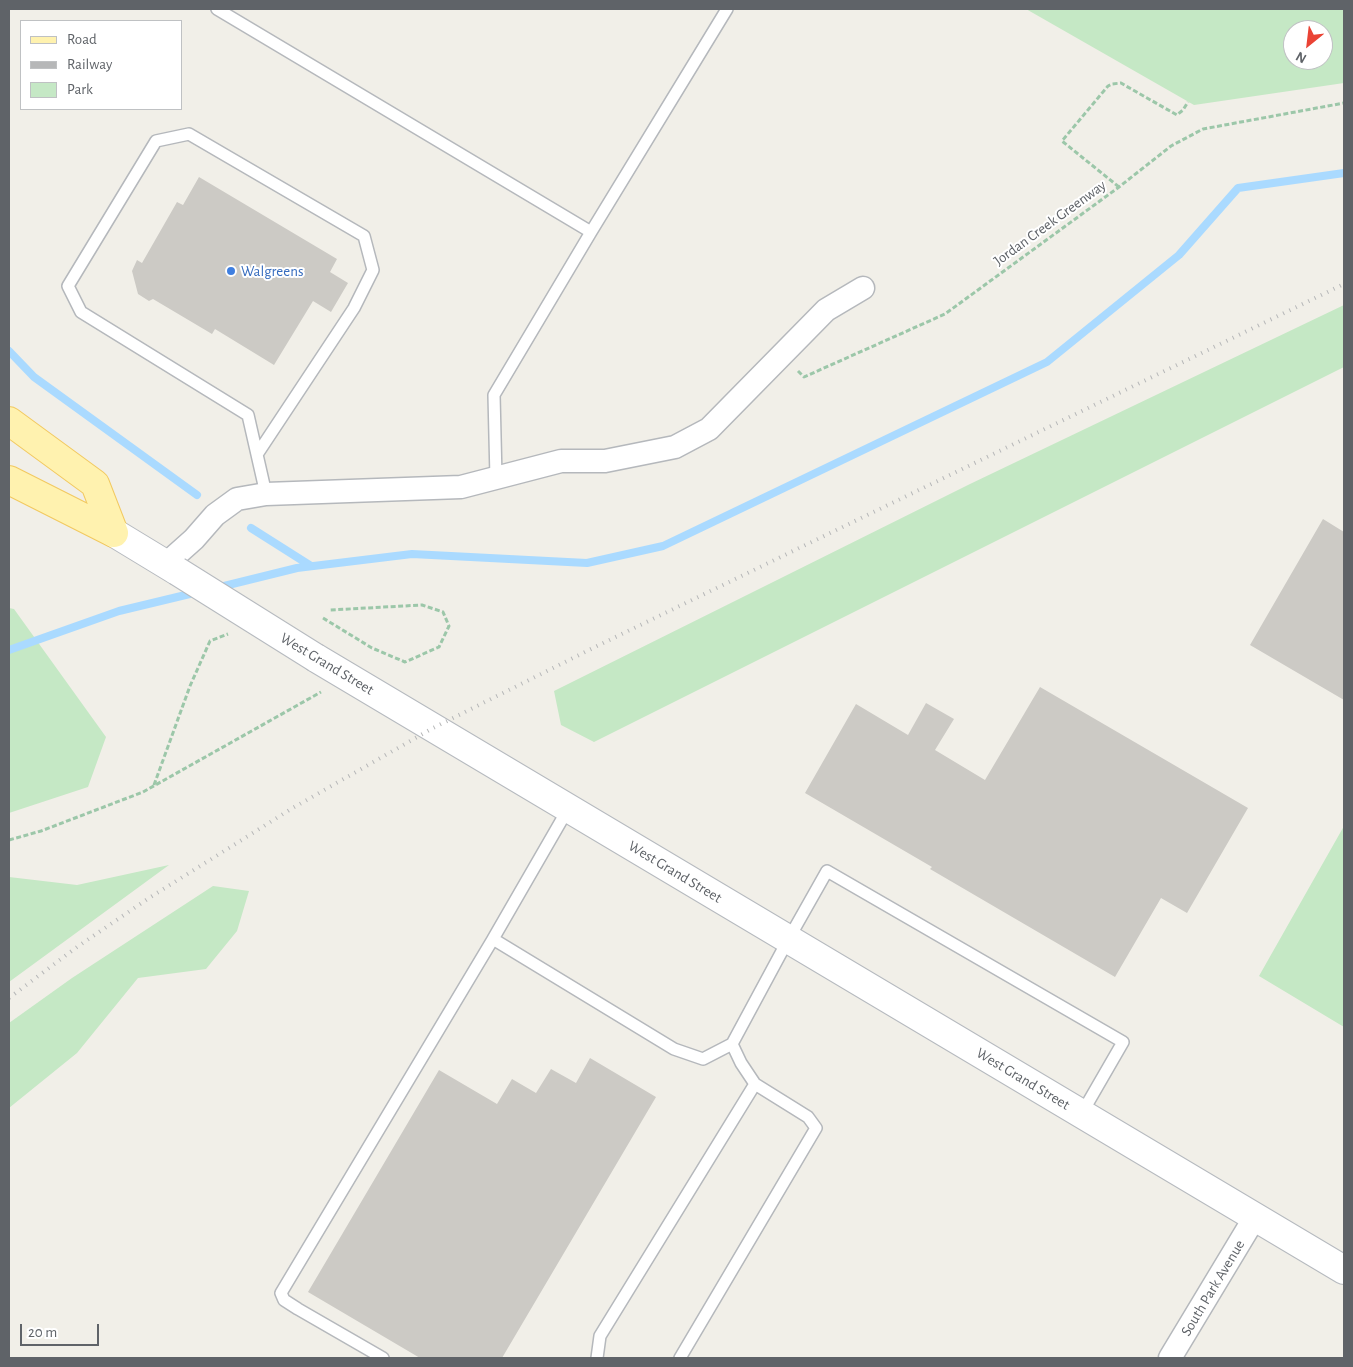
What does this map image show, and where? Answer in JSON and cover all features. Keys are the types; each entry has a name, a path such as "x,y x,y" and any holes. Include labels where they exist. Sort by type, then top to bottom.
{"main road":[{"path":"9,421 96,484 114,533"},
{"name":"West Grand Street","path":"9,469 172,567 316,658 1344,1270"},
{"path":"9,480 114,533"}],"street":[{"path":"172,567 215,515 237,499 266,494 461,487 560,461 605,461 675,447 709,429 826,310 863,288"},
{"name":"South Park Avenue","path":"1170,1358 1255,1217"}],"lane":[{"path":"217,9 591,232"},
{"path":"496,478 494,395 727,9"},
{"path":"258,453 354,308 366,285 373,270 364,236 189,134 156,141 68,286 81,312 248,415 266,494"},
{"path":"383,1358 298,1309 284,1300 281,1293 493,940 568,808"},
{"path":"493,940 674,1050 703,1059 732,1044 827,871 1123,1042 1081,1114"},
{"path":"680,1358 816,1128 808,1117 755,1084 741,1063 732,1044"},
{"path":"596,1355 600,1336 755,1084"}],"path":[{"path":"1119,187 1062,141 1108,86 1112,84 1126,86 1177,115 1184,110 1188,102"},
{"name":"Jordan Creek Greenway","path":"782,354 804,377 945,314 1172,146 1204,129 1344,103"},
{"path":"323,618 372,648 405,662 439,647 449,626 443,612 422,605 330,610"},
{"path":"154,786 190,686 210,641 235,632"},
{"path":"9,840 41,831 143,792 323,692"}],"green space":[{"path":"1026,9 1344,9 1344,83 1194,105"},
{"path":"1344,305 1344,367 594,742 561,725 554,691 970,484"},
{"path":"9,608 14,609 106,737 88,787 9,813"},
{"path":"1344,826 1344,1027 1259,976"},
{"path":"169,865 9,982 9,877 77,885"},
{"path":"213,886 249,891 237,931 206,969 138,978 77,1053 9,1108 9,1023 72,978"}],"building":[{"name":"Walgreens","path":"199,177 337,259 330,272 348,283 331,312 313,301 274,365 215,329 212,334 153,299 149,301 138,294 132,271 137,260 142,263 177,202 183,205"},
{"path":"1323,519 1344,532 1344,700 1250,645"},
{"path":"1040,687 1248,808 1187,913 1161,898 1115,977 930,869 932,867 805,793 856,704 908,735 926,703 954,719 935,750 985,780"},
{"path":"590,1058 656,1097 502,1358 420,1358 308,1292 439,1070 497,1104 512,1079 536,1093 551,1069 576,1083"}],"waterway":[{"path":"216,588 297,568 412,554 587,563 663,546 1047,362 1179,255 1238,188 1344,173"},
{"path":"9,351 34,377 197,495"},
{"path":"251,528 311,566"},
{"path":"9,650 119,611 198,592"}],"railway":[{"path":"9,998 77,947 149,898 291,809 433,728 595,647 1344,284"}],"place":[{"name":"Walgreens","path":"231,271"}]}
